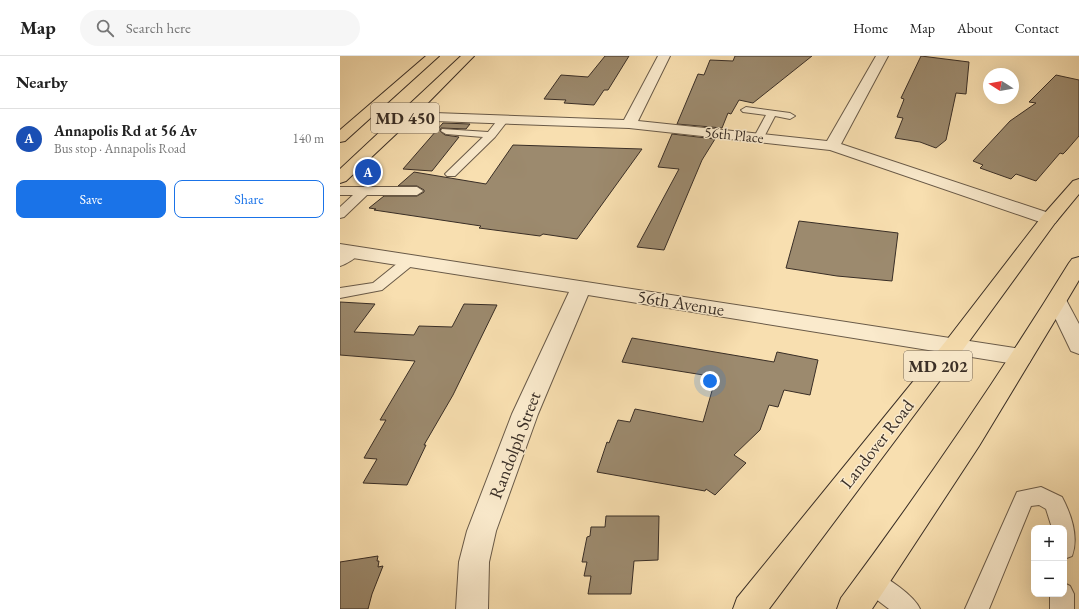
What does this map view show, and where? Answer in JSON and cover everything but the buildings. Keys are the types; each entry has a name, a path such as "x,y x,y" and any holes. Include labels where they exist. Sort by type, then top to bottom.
{"main road":[{"name":"MD 450","path":"340,138 433,56"},
{"name":"MD 450","path":"340,178 407,116 468,56"},
{"name":"Landover Road","path":"749,609 954,346 1049,219 1079,184"},
{"path":"853,609 924,507 1057,301 1079,264"}],"street":[{"path":"629,124 664,56"},
{"path":"832,146 882,56"},
{"name":"56th Place","path":"407,116 629,124 832,146 1049,219"},
{"name":"56th Avenue","path":"345,255 409,261 582,287 1021,357"},
{"name":"Randolph Street","path":"472,609 472,585 475,554 499,482 522,420 566,318 582,287"},
{"path":"1057,301 1079,346"}],"lane":[{"path":"746,110 790,116"},
{"path":"759,137 772,114"},
{"path":"451,174 491,135 504,119"},
{"path":"446,131 491,135"},
{"path":"340,191 417,191"},
{"path":"340,214 364,191"},
{"path":"340,293 377,287 409,261"},
{"path":"977,609 1024,498 1041,496 1055,503 1063,525"},
{"path":"872,582 908,609"},
{"path":"1062,597 1062,609"}],"place":[{"name":"Annapolis Rd at 56 Av","path":"368,172"}]}
